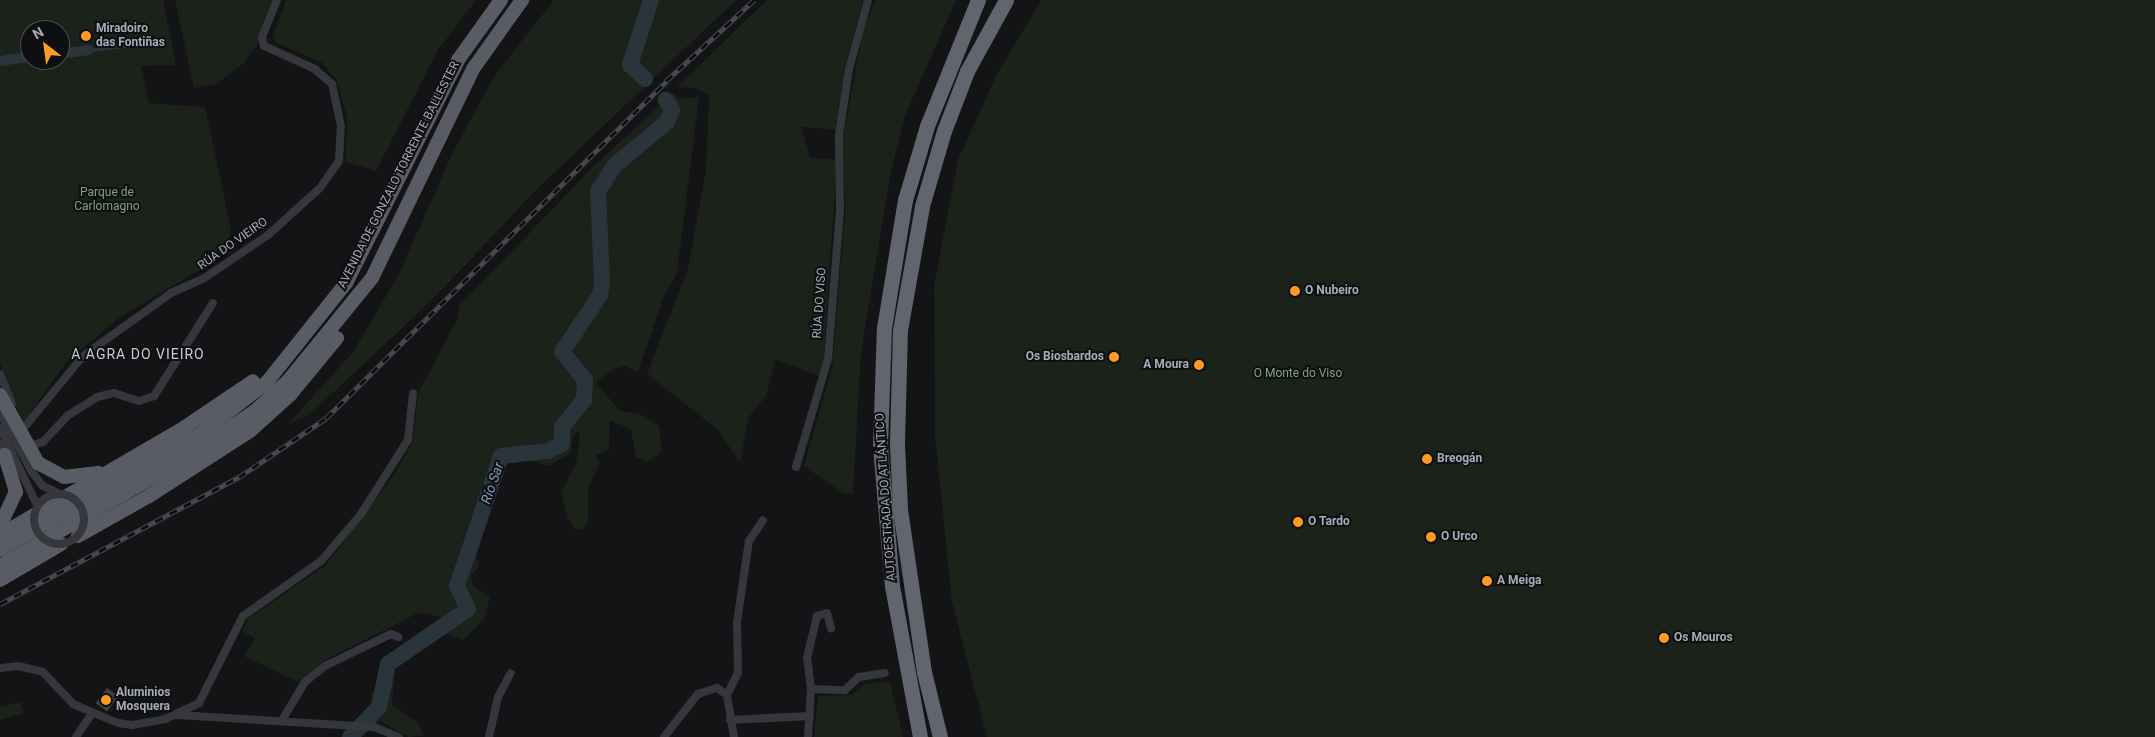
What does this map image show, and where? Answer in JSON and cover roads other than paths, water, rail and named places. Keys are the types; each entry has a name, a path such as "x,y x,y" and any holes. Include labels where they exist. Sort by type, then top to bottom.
{"highway":[{"name":"AVENIDA DE GONZALO TORRENTE BALLESTER","path":"0,550 197,436 267,382 306,338 346,283 458,60 501,0"},
{"name":"AVENIDA DE GONZALO TORRENTE BALLESTER","path":"0,566 184,459 255,410 321,344 372,278 473,69 522,0"},
{"name":"AUTOESTRADA DO ATLÁNTICO","path":"920,737 892,586 880,446 884,328 905,200 927,126 978,0"},
{"name":"AUTOESTRADA DO ATLÁNTICO","path":"940,737 922,663 900,509 897,443 900,330 922,206 944,131 966,71 1006,0"},
{"path":"78,536 150,496 250,431 290,394 356,312 372,278"},
{"path":"0,535 111,470 241,390 306,338"},
{"path":"0,395 32,455 53,473 77,478 111,470"},
{"path":"0,526 16,492 6,448"},
{"path":"0,580 61,544"}],"street":[{"name":"RÚA DO VIEIRO","path":"22,430 59,380 89,352 171,293 203,279 268,235 320,188 339,161 341,126 332,84 315,69 264,46 277,0"},
{"name":"RÚA DO VISO","path":"796,467 828,359 840,209 839,136 848,73 868,0"},
{"path":"0,374 22,430 36,445 51,436 66,416 97,397 114,393 139,401 154,396 213,303"},
{"path":"0,668 18,666 43,672 73,704 92,713 132,726 175,715 205,697 243,616 321,561 342,540 408,440 413,393"},
{"path":"0,413 6,448 43,486 80,506 84,521 78,536 61,544 46,541 36,529 38,506 6,448 0,428"},
{"path":"38,506 47,497 60,494"},
{"path":"734,737 727,695 738,672 737,622 749,541 763,520"},
{"path":"808,737 811,689 807,658 817,616 827,613 831,628"},
{"path":"282,720 305,682 325,666 391,634 398,637"},
{"path":"489,737 498,697 511,673"},
{"path":"811,689 845,690 860,677 886,673"},
{"path":"664,737 698,694 717,688 727,695"},
{"path":"76,737 92,713"},
{"path":"175,715 232,722 282,720 343,724 380,728 399,737"},
{"path":"730,720 810,716"}],"waterway":[{"name":"Río Sar","path":"645,79 630,65 651,0"},
{"path":"89,50 153,43"},
{"path":"70,53 89,50"},
{"path":"0,61 20,58"},
{"name":"Río Sar","path":"350,737 379,707 388,664 468,609 457,586 501,456 548,451 562,444 562,427 584,400 585,380 562,352 600,295 602,282 598,191 614,166 667,122 672,110 666,100"}],"railway":[{"path":"0,604 239,477 326,418 666,81 754,0"}],"place":[{"name":"Miradoiro das Fontiñas","path":"86,36"},
{"name":"O Nubeiro","path":"1295,291"},
{"name":"Os Biosbardos","path":"1114,357"},
{"name":"A Moura","path":"1199,365"},
{"name":"Breogán","path":"1427,459"},
{"name":"O Tardo","path":"1298,522"},
{"name":"O Urco","path":"1431,537"},
{"name":"A Meiga","path":"1487,581"},
{"name":"Os Mouros","path":"1664,638"},
{"name":"Aluminios Mosquera","path":"106,700"}],"district":[{"name":"A AGRA DO VIEIRO","path":"138,354"}],"park label":[{"name":"Parque de Carlomagno","path":"107,200"},
{"name":"O Monte do Viso","path":"1298,374"}]}
